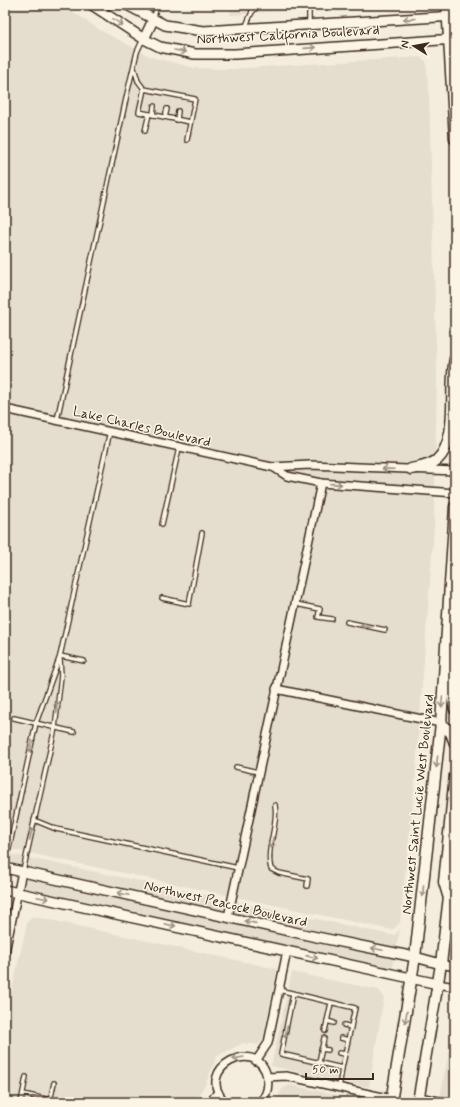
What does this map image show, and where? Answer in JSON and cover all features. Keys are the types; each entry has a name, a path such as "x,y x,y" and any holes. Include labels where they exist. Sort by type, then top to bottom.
{"main road":[{"path":"448,5 452,16 455,139"},
{"path":"411,470 426,466 437,460 448,441 451,428 452,372 455,359"},
{"name":"Northwest Saint Lucie West Boulevard","path":"392,1101 416,957 441,723 454,547 455,507"},
{"path":"455,640 452,691 455,709"},
{"path":"441,723 451,733 455,743"},
{"path":"449,901 444,882 455,775"},
{"path":"419,1099 441,964 455,846"}],"street":[{"name":"Northwest California Boulevard","path":"92,5 144,39 160,47 178,51 211,54 235,54 452,39"},
{"name":"Northwest California Boulevard","path":"126,5 153,20 179,28 203,31 452,16"},
{"path":"144,39 153,20"},
{"name":"Lake Charles Boulevard","path":"5,410 110,431 179,448 272,467"},
{"path":"272,467 310,466 455,471"},
{"path":"272,467 287,476 320,483 455,493"},
{"path":"228,917 320,483"},
{"path":"276,689 441,723"},
{"name":"Northwest Peacock Boulevard","path":"5,868 416,957 441,964"},
{"path":"5,952 22,872"},
{"path":"5,890 455,987"},
{"path":"256,1061 268,1043 287,951"},
{"path":"441,964 455,967"},
{"path":"225,1102 218,1092 217,1077 220,1069 226,1063 241,1057 256,1061 263,1067 267,1077 268,1087 265,1096 260,1102"},
{"path":"267,1077 286,1076 392,1101"},
{"path":"210,1102 218,1092"},
{"path":"419,1099 443,1102"}],"lane":[{"path":"153,20 157,5"},
{"path":"251,5 252,12"},
{"path":"245,28 252,12 259,5"},
{"path":"309,5 309,25"},
{"path":"57,420 134,68 144,39"},
{"path":"134,68 138,81 144,89 195,98 187,140"},
{"path":"144,89 139,112 190,122"},
{"path":"156,96 157,91"},
{"path":"169,99 170,94"},
{"path":"180,102 182,96"},
{"path":"145,131 154,106"},
{"path":"166,117 167,109"},
{"path":"177,120 178,111"},
{"path":"5,868 36,723 42,710 60,656 110,431"},
{"path":"162,524 179,448"},
{"path":"162,598 189,604 202,533"},
{"path":"295,604 320,609 318,617 332,619"},
{"path":"347,622 385,630"},
{"path":"60,656 84,661"},
{"path":"22,872 55,728 61,676 60,656"},
{"path":"14,718 74,732"},
{"path":"236,767 258,772"},
{"path":"275,805 277,815 269,860 271,868 279,873 308,879 307,886"},
{"path":"34,820 56,829 238,868"},
{"path":"279,990 355,1008 339,1088"},
{"path":"293,994 281,1054 342,1068"},
{"path":"325,1031 331,1003"},
{"path":"327,1021 334,1023"},
{"path":"344,1025 351,1027"},
{"path":"319,1062 324,1038"},
{"path":"342,1038 348,1040"},
{"path":"321,1049 328,1050"},
{"path":"338,1052 345,1054"},
{"path":"21,1102 26,1077"},
{"path":"23,1094 50,1101 54,1083"}],"shaded area":[{"path":"5,5 63,5 100,30 151,57 195,68 230,69 419,57 426,61 429,94 437,376 434,527 415,781 400,923 392,930 5,848"},
{"path":"231,5 368,5 230,15"},
{"path":"5,853 226,899 223,912 5,864"},
{"path":"27,878 394,958 392,969 24,889"},
{"path":"236,902 391,935 395,935 400,929 396,949 234,914"},
{"path":"32,916 277,969 263,1039 258,1045 243,1043 217,1056 206,1083 195,1102 5,1102 5,1021 27,923"},
{"path":"292,972 379,990 384,997 369,1087 271,1066"},
{"path":"455,1021 455,1100 440,1097"},
{"path":"289,1085 366,1102 276,1102 281,1090"}]}
